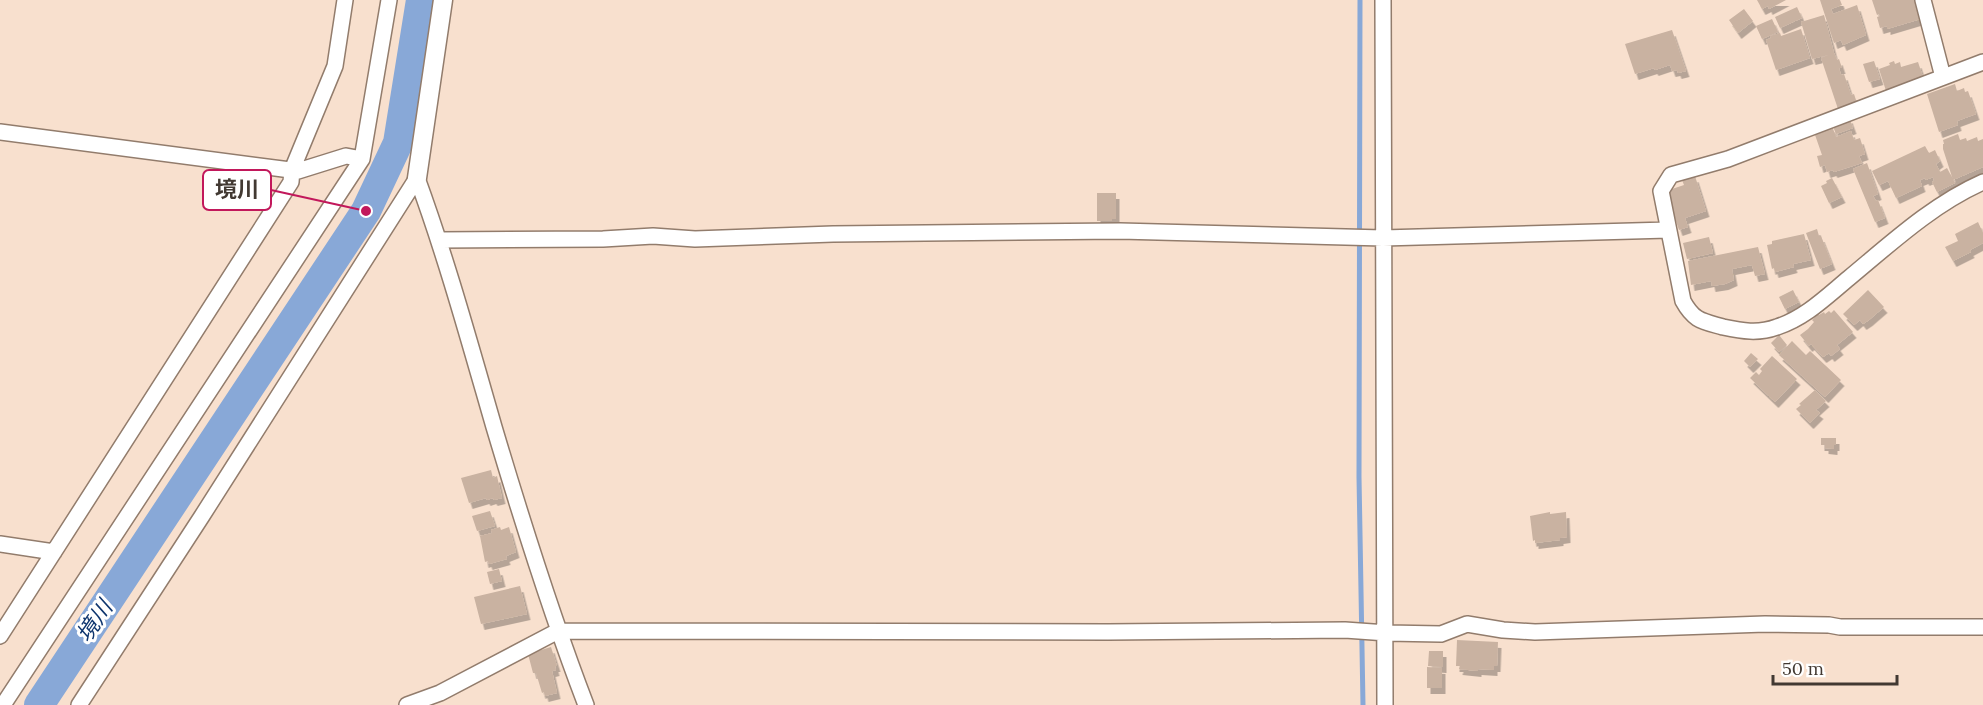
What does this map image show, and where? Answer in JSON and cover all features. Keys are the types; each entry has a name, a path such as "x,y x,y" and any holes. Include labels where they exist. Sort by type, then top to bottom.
{"street":[{"path":"0,636 291,182 292,170 335,66 345,0"},
{"path":"3,705 362,159 389,0"},
{"path":"79,705 417,178 443,0"},
{"path":"1383,0 1377,238 1379,632 1385,705"},
{"path":"1923,0 1943,77"},
{"path":"1983,62 1728,159 1671,175 1661,191 1683,301 1689,312 1698,320 1744,332 1759,332 1777,327 1806,315 1891,243 1932,212 1983,182"},
{"path":"0,132 298,171 346,156 362,159"},
{"path":"417,178 440,240 495,430 558,632 586,705"},
{"path":"440,240 603,239 653,236 694,239 833,234 1120,231 1377,238 1668,230"},
{"path":"0,544 54,552"},
{"path":"407,705 440,693 558,632 1346,630 1441,634 1467,624 1535,632 1765,624 1840,627 1983,627"}],"building":[{"path":"1757,0 1786,0 1769,9 1768,6 1762,9"},
{"path":"1820,0 1840,0 1842,5 1831,9 1833,14 1857,5 1866,35 1843,45 1841,40 1834,43"},
{"path":"1872,0 1918,0 1924,18 1887,29 1887,26 1880,28 1877,17 1880,16 1877,15"},
{"path":"1797,7 1802,18 1780,28 1775,17"},
{"path":"1744,9 1753,21 1738,33 1729,20"},
{"path":"1824,15 1834,53 1842,68 1839,68 1841,75 1844,74 1851,95 1854,94 1858,106 1839,112 1821,58 1828,55 1812,59 1801,22"},
{"path":"1772,19 1778,32 1762,39 1756,26"},
{"path":"1801,29 1810,58 1776,70 1766,40 1771,38 1770,36 1780,33 1781,36"},
{"path":"1672,30 1686,71 1678,73 1677,70 1672,71 1670,65 1635,74 1625,44"},
{"path":"1874,61 1880,79 1869,82 1863,64"},
{"path":"1894,61 1895,64 1900,62 1901,67 1918,62 1924,80 1887,94 1879,69"},
{"path":"1955,84 1957,91 1964,88 1965,92 1968,91 1976,114 1957,121 1958,125 1939,132 1927,94"},
{"path":"1849,117 1853,128 1836,134 1832,124"},
{"path":"1832,126 1836,137 1851,131 1854,140 1860,138 1865,154 1859,156 1862,163 1834,172 1833,170 1827,172 1825,165 1820,167 1817,156 1822,155 1814,132"},
{"path":"1958,134 1960,140 1966,138 1967,141 1977,137 1978,141 1983,139 1983,167 1953,180 1943,149 1943,140"},
{"path":"1925,146 1929,153 1935,150 1940,161 1936,164 1940,172 1947,168 1955,183 1937,192 1932,182 1933,177 1926,180 1925,178 1920,180 1922,186 1896,198 1888,181 1879,185 1872,171"},
{"path":"1867,163 1878,194 1873,196 1876,201 1878,200 1885,218 1875,222 1853,169"},
{"path":"1695,176 1706,211 1685,218 1688,227 1679,230 1668,198 1671,197 1669,190 1684,185 1682,180"},
{"path":"1832,178 1842,197 1829,203 1821,186"},
{"path":"1097,193 1116,193 1116,219 1097,221"},
{"path":"1978,222 1983,233 1983,243 1953,261 1945,247 1958,241 1955,234"},
{"path":"1817,229 1832,264 1820,269 1806,233"},
{"path":"1804,234 1811,260 1793,264 1794,267 1775,272 1774,268 1772,269 1767,245 1772,244 1772,241"},
{"path":"1709,237 1713,253 1687,259 1683,243"},
{"path":"1758,247 1765,274 1755,276 1752,265 1732,269 1734,280 1725,284 1712,286 1711,281 1691,285 1688,261"},
{"path":"1793,290 1799,302 1785,309 1779,297"},
{"path":"1868,290 1884,307 1863,324 1860,320 1854,325 1843,314"},
{"path":"1834,310 1853,332 1837,345 1840,349 1831,356 1829,353 1823,357 1800,335 1814,322 1812,320 1818,314 1824,312 1825,314 1829,311 1831,313"},
{"path":"1779,335 1787,345 1779,352 1771,343"},
{"path":"1792,341 1806,355 1810,351 1841,380 1825,397 1779,355"},
{"path":"1751,353 1758,359 1750,367 1744,361"},
{"path":"1772,356 1797,379 1775,402 1750,378 1756,372 1759,375 1762,371 1760,369"},
{"path":"1815,390 1826,401 1816,410 1820,413 1810,423 1796,409"},
{"path":"1821,438 1836,438 1834,449 1821,445"},
{"path":"491,470 493,478 497,476 502,498 487,500 486,498 469,503 461,478"},
{"path":"490,511 495,526 477,531 472,516"},
{"path":"1550,512 1550,514 1566,512 1567,537 1535,543 1530,516"},
{"path":"500,527 501,530 509,527 516,552 506,556 507,559 489,564 488,561 485,562 480,536 492,533 491,530"},
{"path":"499,569 502,581 490,584 487,572"},
{"path":"520,586 527,614 481,624 474,597"},
{"path":"1457,640 1498,642 1497,666 1494,666 1494,670 1459,669 1460,666 1456,666"},
{"path":"551,647 557,666 555,666 556,670 552,671 557,693 545,696 536,673 533,673 528,654"},
{"path":"1429,651 1443,651 1443,667 1428,666"},
{"path":"1427,667 1442,668 1442,688 1427,688"}],"waterway":[{"name":"境川","path":"39,705 366,211 398,143 421,0"},
{"path":"1360,0 1359,477 1363,705"}],"place":[{"name":"境川","path":"366,211"}]}
